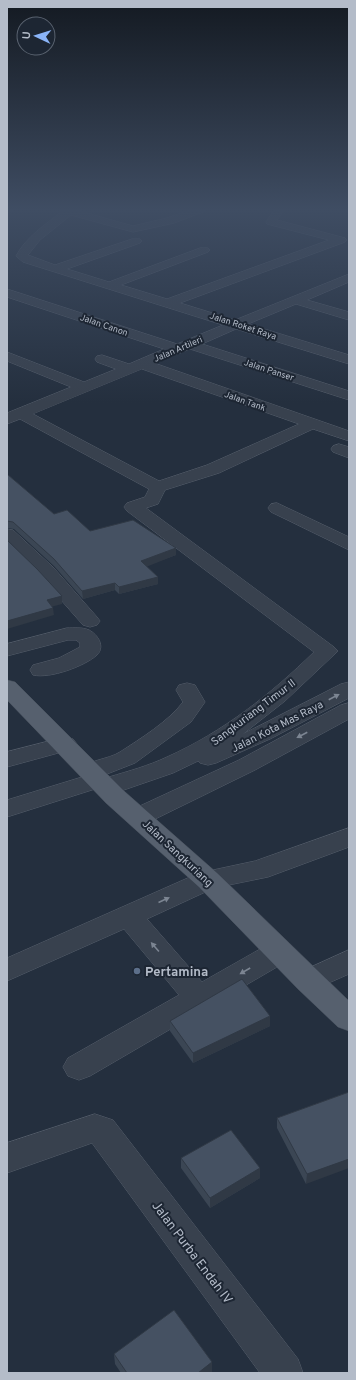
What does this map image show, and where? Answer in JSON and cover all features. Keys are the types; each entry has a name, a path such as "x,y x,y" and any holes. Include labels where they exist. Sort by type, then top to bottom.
{"main road":[{"name":"Jalan Sangkuriang","path":"11,696 65,744 103,784 208,880 308,981 349,1019"}],"street":[{"name":"Jalan Roket Raya","path":"72,274 238,324 349,360"},
{"path":"110,286 140,274"},
{"path":"169,303 248,274"},
{"name":"Jalan Artileri","path":"14,416 348,279"},
{"name":"Jalan Canon","path":"7,293 184,347"},
{"path":"295,300 349,316"},
{"name":"Jalan Panser","path":"184,347 349,396"},
{"path":"7,356 84,387"},
{"name":"Jalan Tank","path":"102,359 136,367 311,424 346,441"},
{"path":"14,416 158,487 213,469 311,424"},
{"name":"Sangkuriang Timur II","path":"103,784 183,759 221,738 281,694 327,651 133,507 152,500 158,487"},
{"path":"277,508 349,544"},
{"path":"7,534 46,571 90,621"},
{"path":"7,650 67,634 81,634 90,641 90,650 78,658 41,670"},
{"name":"Jalan Kota Mas Raya","path":"138,817 230,773 270,741 349,689"},
{"path":"7,809 103,784 127,758 183,717 194,702 188,690"},
{"name":"Jalan Kota Mas Raya","path":"103,784 270,741 349,710"},
{"path":"7,760 65,744"},
{"path":"7,970 208,880 260,870 349,837"},
{"path":"128,916 199,998"},
{"path":"79,1067 279,952"},
{"path":"308,981 349,961"},
{"name":"Jalan Purba Endah IV","path":"7,1158 88,1130 95,1128 102,1130 284,1373"}],"building":[{"path":"7,474 54,514 67,510 90,531 133,520 176,548 141,561 158,577 119,587 115,583 82,591 54,559 13,522 7,521"},
{"path":"7,540 62,596 47,600 53,608 7,621"},
{"path":"242,979 270,1016 193,1053 170,1021"},
{"path":"349,1092 349,1159 307,1174 277,1118"},
{"path":"231,1130 260,1168 210,1198 181,1158"},
{"path":"174,1310 212,1362 198,1373 127,1373 114,1354"}],"place":[{"name":"Pertamina","path":"137,971"}]}
